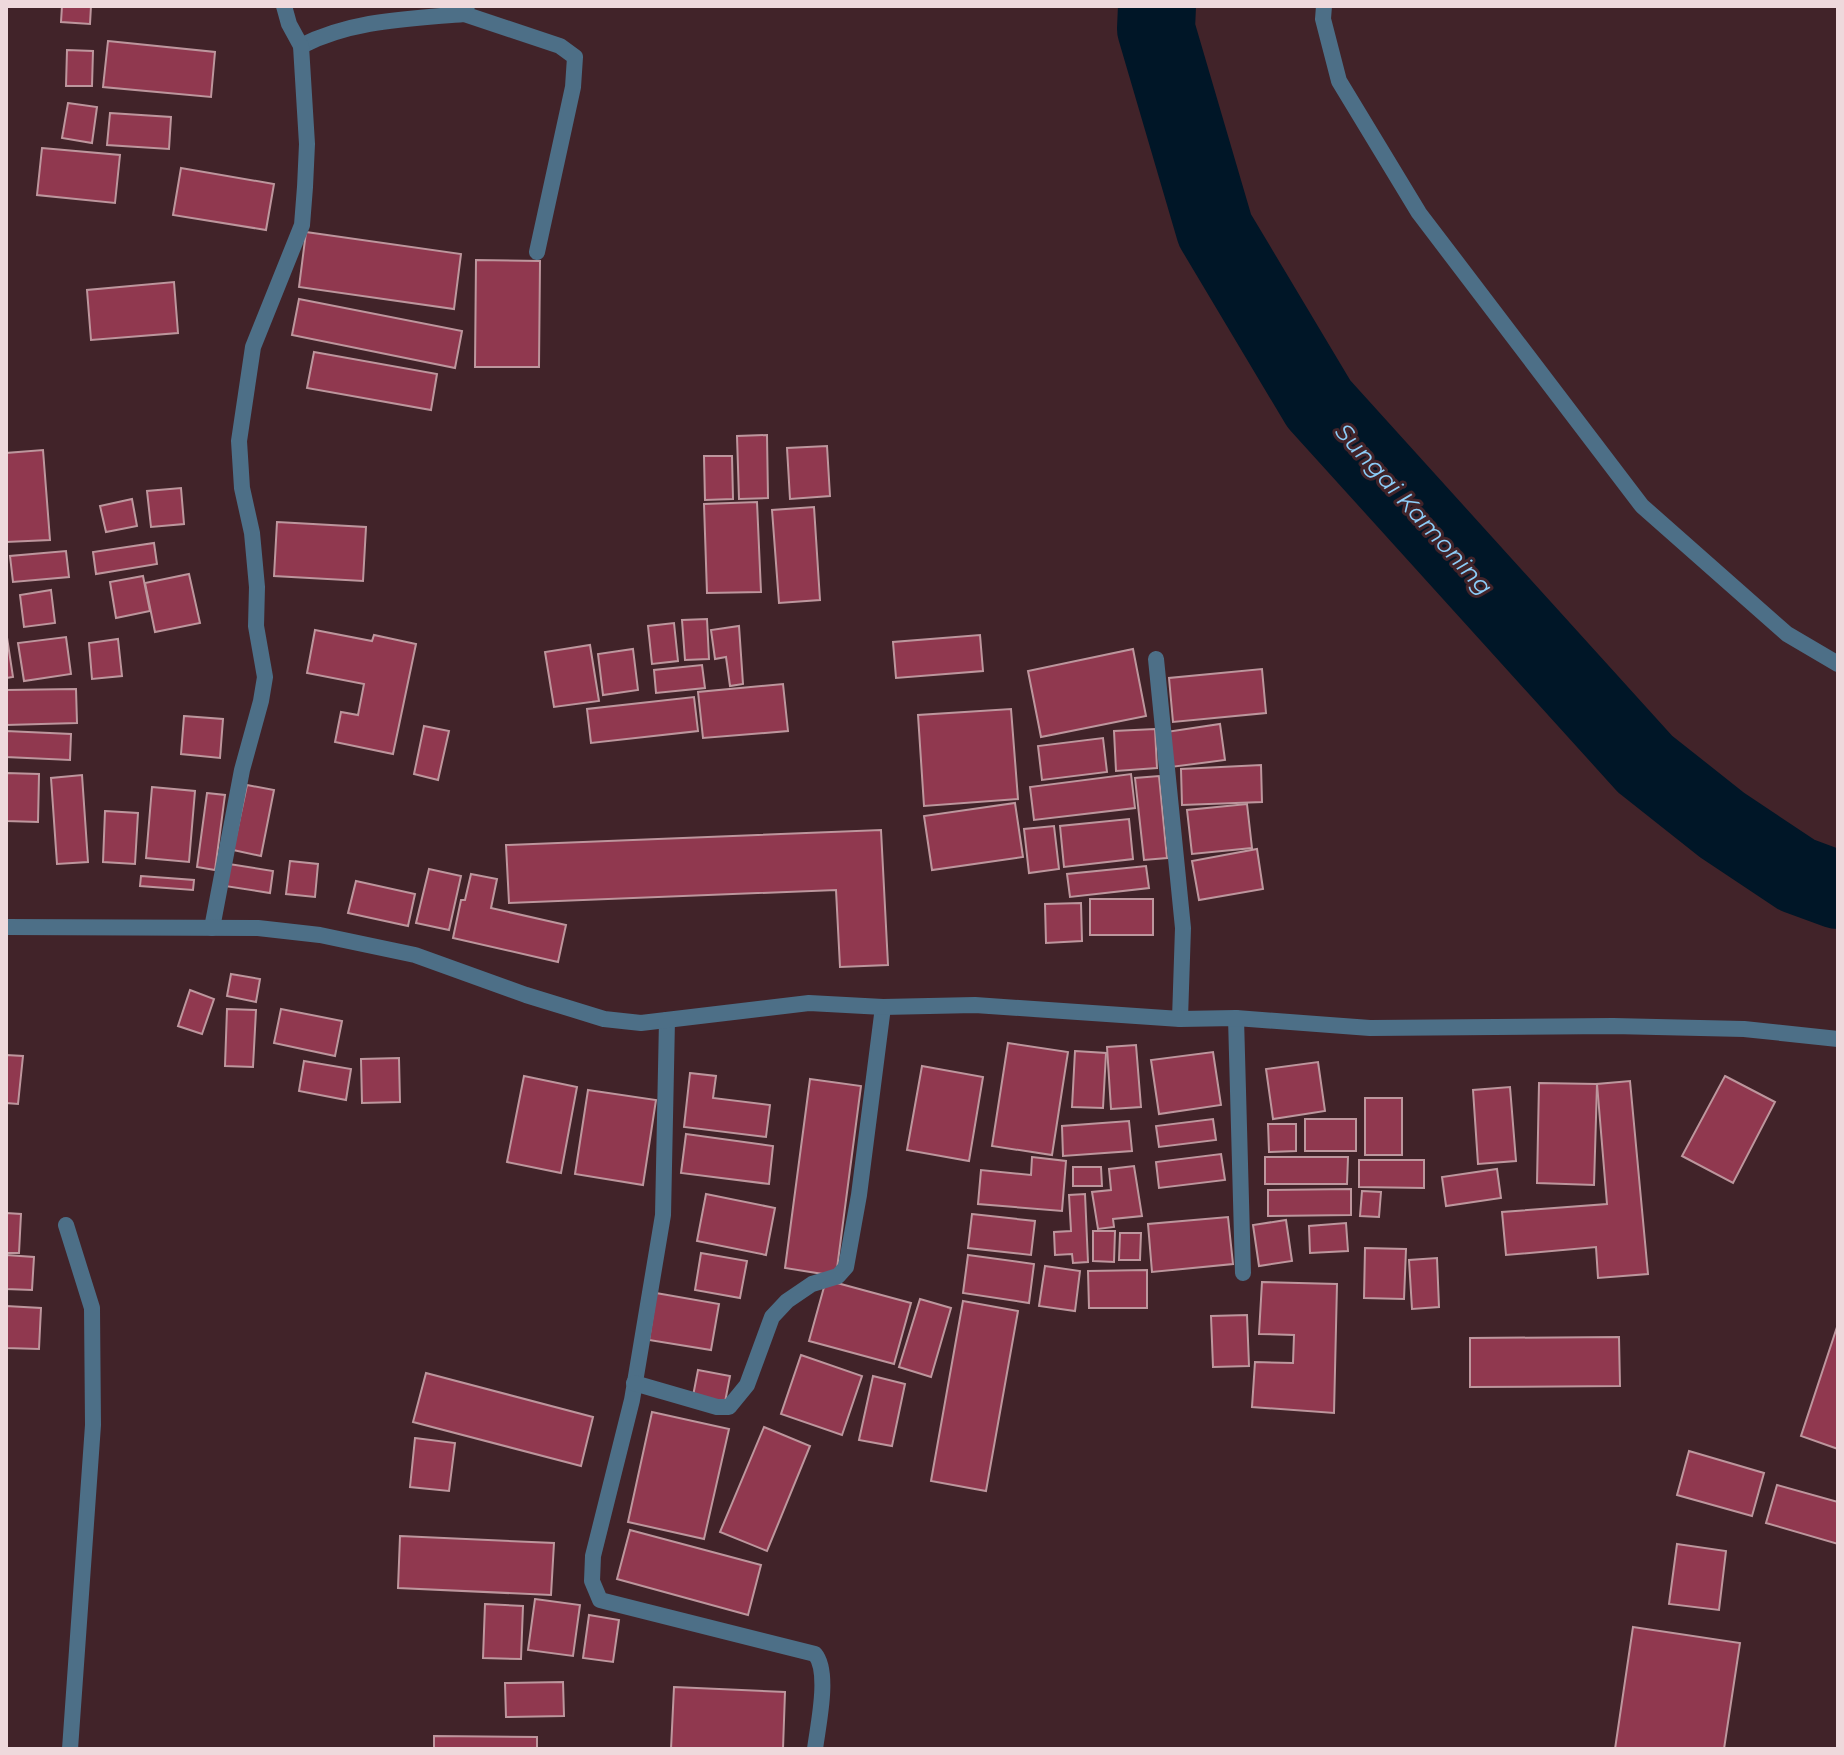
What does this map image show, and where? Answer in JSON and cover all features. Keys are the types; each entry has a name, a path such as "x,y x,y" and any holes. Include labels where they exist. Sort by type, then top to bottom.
{"street":[{"path":"212,928 242,770 265,677 256,626 257,587 252,533 242,488 239,441 253,347 302,225 307,144 301,46 289,24 284,6"},
{"path":"1324,6 1323,19 1339,81 1419,213 1642,506 1787,634 1838,664"},
{"path":"301,46 325,34 360,24 466,10 560,46 575,57 573,87 537,252"},
{"path":"1156,659 1183,928 1180,1019"},
{"path":"6,927 258,928 320,935 415,955 604,1019 641,1023 809,1003 883,1007 975,1005 1370,1028 1613,1026 1744,1029 1838,1039"},
{"path":"634,1383 717,1407 729,1407 747,1385 772,1317 787,1301 812,1284 838,1276 846,1267 859,1195 883,1007"},
{"path":"1236,1018 1243,1273"},
{"path":"667,1020 663,1215 632,1400 593,1556 592,1581 600,1600 815,1654 821,1661 823,1674 815,1749"},
{"path":"66,1225 92,1308 93,1425 70,1749"}],"building":[{"path":"62,6 91,6 90,24 61,22"},
{"path":"108,41 215,52 211,97 103,87"},
{"path":"67,50 93,51 92,86 66,86"},
{"path":"68,103 97,107 92,143 62,138"},
{"path":"110,113 171,117 169,149 107,145"},
{"path":"42,148 120,155 115,203 37,195"},
{"path":"181,168 274,184 266,230 173,215"},
{"path":"306,232 461,254 454,309 299,287"},
{"path":"476,260 540,261 539,367 475,367"},
{"path":"174,282 178,333 91,340 87,290"},
{"path":"299,299 462,331 455,368 292,335"},
{"path":"314,352 437,374 431,410 307,388"},
{"path":"767,435 768,498 739,499 737,436"},
{"path":"827,446 830,496 790,499 787,448"},
{"path":"43,450 50,540 6,542 6,453"},
{"path":"704,456 732,456 733,499 705,500"},
{"path":"181,488 184,524 151,527 147,491"},
{"path":"132,499 137,526 106,532 100,506"},
{"path":"757,502 761,592 707,593 704,504"},
{"path":"814,507 820,600 779,603 772,510"},
{"path":"277,522 366,527 363,581 274,576"},
{"path":"154,543 157,564 96,574 93,552"},
{"path":"66,551 69,577 13,582 10,556"},
{"path":"189,574 200,623 155,632 145,583"},
{"path":"143,576 150,611 116,618 110,582"},
{"path":"51,590 55,623 24,627 20,595"},
{"path":"707,619 709,659 685,660 682,620"},
{"path":"674,623 678,661 652,664 648,626"},
{"path":"739,626 743,684 730,686 726,657 715,659 711,630"},
{"path":"315,630 372,641 374,635 416,644 393,754 335,742 341,712 358,715 364,684 307,673"},
{"path":"6,631 13,677 6,678"},
{"path":"980,635 983,671 896,678 893,642"},
{"path":"66,637 71,674 24,681 18,643"},
{"path":"118,639 122,676 92,679 89,643"},
{"path":"590,645 599,701 554,707 545,652"},
{"path":"633,649 638,690 603,695 598,654"},
{"path":"1133,649 1146,716 1041,737 1028,671"},
{"path":"702,665 705,688 656,693 654,670"},
{"path":"1262,669 1266,713 1173,722 1169,678"},
{"path":"783,684 788,731 703,738 698,692"},
{"path":"76,689 77,723 6,725 6,690"},
{"path":"694,697 698,731 591,743 587,709"},
{"path":"1011,709 1018,799 924,806 918,715"},
{"path":"184,716 223,719 220,758 181,754"},
{"path":"1220,724 1225,760 1171,767 1166,732"},
{"path":"424,726 449,731 438,780 414,774"},
{"path":"1155,729 1157,768 1116,771 1114,731"},
{"path":"6,731 71,734 70,760 6,757"},
{"path":"1103,738 1107,772 1042,780 1038,746"},
{"path":"1261,765 1262,802 1182,805 1181,769"},
{"path":"6,773 39,774 38,822 6,821"},
{"path":"1131,774 1135,808 1034,820 1030,787"},
{"path":"82,775 88,862 57,864 51,778"},
{"path":"1159,776 1167,858 1144,860 1135,778"},
{"path":"247,785 274,790 261,856 233,850"},
{"path":"152,787 195,791 189,862 146,858"},
{"path":"207,793 225,795 215,870 197,867"},
{"path":"1015,803 1023,857 932,870 924,816"},
{"path":"1247,804 1252,848 1192,854 1187,810"},
{"path":"105,811 138,813 135,864 103,862"},
{"path":"1129,819 1133,859 1064,867 1060,826"},
{"path":"1054,826 1059,869 1029,873 1024,829"},
{"path":"881,830 888,965 840,967 836,890 509,903 506,845"},
{"path":"1257,849 1263,889 1199,900 1192,861"},
{"path":"290,861 318,864 315,897 286,894"},
{"path":"229,864 273,871 270,893 225,886"},
{"path":"1146,866 1149,888 1070,897 1067,874"},
{"path":"429,869 461,876 449,930 416,923"},
{"path":"471,874 497,879 491,908 566,925 558,962 453,938 461,900 465,900"},
{"path":"141,876 194,880 193,890 140,886"},
{"path":"356,881 415,894 408,926 348,913"},
{"path":"1090,899 1153,899 1153,935 1090,935"},
{"path":"1081,903 1082,941 1046,943 1045,904"},
{"path":"231,974 260,979 256,1002 227,996"},
{"path":"190,990 214,999 202,1034 178,1026"},
{"path":"227,1009 256,1010 253,1067 225,1066"},
{"path":"281,1009 342,1021 335,1056 274,1043"},
{"path":"1008,1043 1068,1052 1052,1155 992,1146"},
{"path":"1136,1045 1141,1107 1111,1109 1107,1047"},
{"path":"1075,1051 1106,1053 1103,1108 1072,1107"},
{"path":"1213,1052 1221,1105 1159,1114 1151,1060"},
{"path":"6,1055 23,1056 18,1104 6,1103"},
{"path":"399,1058 400,1102 362,1103 361,1059"},
{"path":"304,1061 351,1069 346,1100 299,1091"},
{"path":"1318,1062 1325,1111 1273,1119 1266,1069"},
{"path":"922,1066 983,1077 969,1161 907,1150"},
{"path":"690,1073 716,1076 713,1098 770,1105 766,1137 684,1127"},
{"path":"524,1076 577,1087 561,1173 507,1162"},
{"path":"1725,1076 1775,1102 1733,1183 1682,1156"},
{"path":"810,1079 861,1086 836,1276 785,1268"},
{"path":"1630,1081 1648,1274 1598,1278 1596,1247 1506,1255 1502,1212 1607,1204 1597,1084"},
{"path":"1539,1083 1597,1084 1594,1185 1537,1183"},
{"path":"1510,1087 1516,1161 1478,1164 1473,1090"},
{"path":"588,1090 656,1100 643,1185 575,1174"},
{"path":"1365,1098 1402,1098 1402,1155 1365,1155"},
{"path":"1213,1119 1216,1140 1159,1147 1156,1126"},
{"path":"1305,1119 1356,1119 1356,1151 1305,1151"},
{"path":"1129,1121 1132,1151 1063,1156 1062,1126"},
{"path":"1268,1124 1296,1124 1296,1151 1269,1152"},
{"path":"686,1134 773,1146 769,1184 681,1173"},
{"path":"1221,1154 1225,1180 1159,1188 1156,1162"},
{"path":"1032,1157 1066,1161 1062,1211 978,1204 981,1170 1031,1175"},
{"path":"1265,1157 1348,1157 1347,1184 1265,1184"},
{"path":"1359,1160 1424,1160 1424,1188 1359,1187"},
{"path":"1134,1166 1142,1216 1113,1219 1114,1227 1098,1229 1092,1192 1111,1190 1109,1169"},
{"path":"1073,1167 1101,1167 1102,1186 1073,1186"},
{"path":"1497,1169 1501,1198 1446,1206 1442,1177"},
{"path":"1351,1189 1351,1215 1268,1216 1268,1190"},
{"path":"1362,1191 1381,1192 1379,1217 1360,1216"},
{"path":"706,1194 775,1208 766,1255 697,1241"},
{"path":"1085,1194 1088,1262 1073,1263 1072,1254 1055,1255 1054,1232 1071,1231 1069,1195"},
{"path":"6,1213 21,1214 19,1253 6,1253"},
{"path":"972,1214 1035,1221 1031,1255 968,1248"},
{"path":"1228,1217 1233,1264 1152,1272 1148,1224"},
{"path":"1286,1220 1292,1261 1259,1266 1253,1225"},
{"path":"1346,1223 1348,1251 1310,1253 1309,1226"},
{"path":"1093,1231 1115,1231 1114,1262 1093,1261"},
{"path":"1120,1233 1141,1233 1140,1260 1119,1260"},
{"path":"1365,1248 1406,1249 1404,1299 1364,1298"},
{"path":"701,1253 747,1261 740,1298 695,1290"},
{"path":"6,1255 34,1257 32,1290 6,1289"},
{"path":"968,1255 1034,1264 1029,1303 963,1293"},
{"path":"1437,1258 1439,1307 1412,1309 1409,1260"},
{"path":"1045,1266 1080,1271 1075,1311 1039,1306"},
{"path":"1147,1270 1147,1308 1089,1308 1088,1271"},
{"path":"826,1280 911,1303 894,1364 809,1341"},
{"path":"1262,1282 1337,1284 1334,1413 1252,1407 1255,1362 1293,1363 1294,1335 1259,1334"},
{"path":"656,1293 719,1304 711,1350 649,1340"},
{"path":"920,1299 951,1308 931,1377 899,1367"},
{"path":"963,1301 1018,1311 986,1491 931,1481"},
{"path":"6,1306 41,1308 39,1349 6,1348"},
{"path":"1247,1315 1249,1366 1213,1367 1211,1316"},
{"path":"1838,1324 1838,1449 1801,1436"},
{"path":"1619,1337 1620,1386 1470,1387 1470,1338"},
{"path":"801,1355 862,1376 842,1435 781,1414"},
{"path":"698,1370 730,1376 725,1402 693,1396"},
{"path":"426,1373 593,1417 581,1466 413,1422"},
{"path":"873,1376 905,1384 892,1446 859,1440"},
{"path":"652,1412 729,1429 704,1539 628,1522"},
{"path":"764,1427 810,1446 767,1551 720,1532"},
{"path":"415,1438 455,1443 449,1491 410,1487"},
{"path":"1689,1451 1764,1473 1752,1516 1677,1495"},
{"path":"1777,1485 1838,1502 1838,1544 1766,1523"},
{"path":"630,1530 761,1565 748,1615 617,1579"},
{"path":"400,1536 554,1543 551,1595 398,1588"},
{"path":"1677,1544 1726,1551 1719,1610 1669,1604"},
{"path":"535,1599 580,1605 573,1656 528,1650"},
{"path":"485,1604 523,1606 521,1659 483,1658"},
{"path":"589,1615 619,1620 613,1662 583,1658"},
{"path":"1633,1627 1740,1643 1724,1749 1615,1749"},
{"path":"563,1682 564,1716 506,1717 505,1683"},
{"path":"674,1687 785,1692 783,1749 671,1749"},
{"path":"434,1736 537,1737 537,1749 434,1749"}],"waterway":[{"name":"Sungai Kamoning","path":"1157,6 1156,29 1215,230 1319,404 1645,764 1722,825 1797,875 1838,890"}]}
